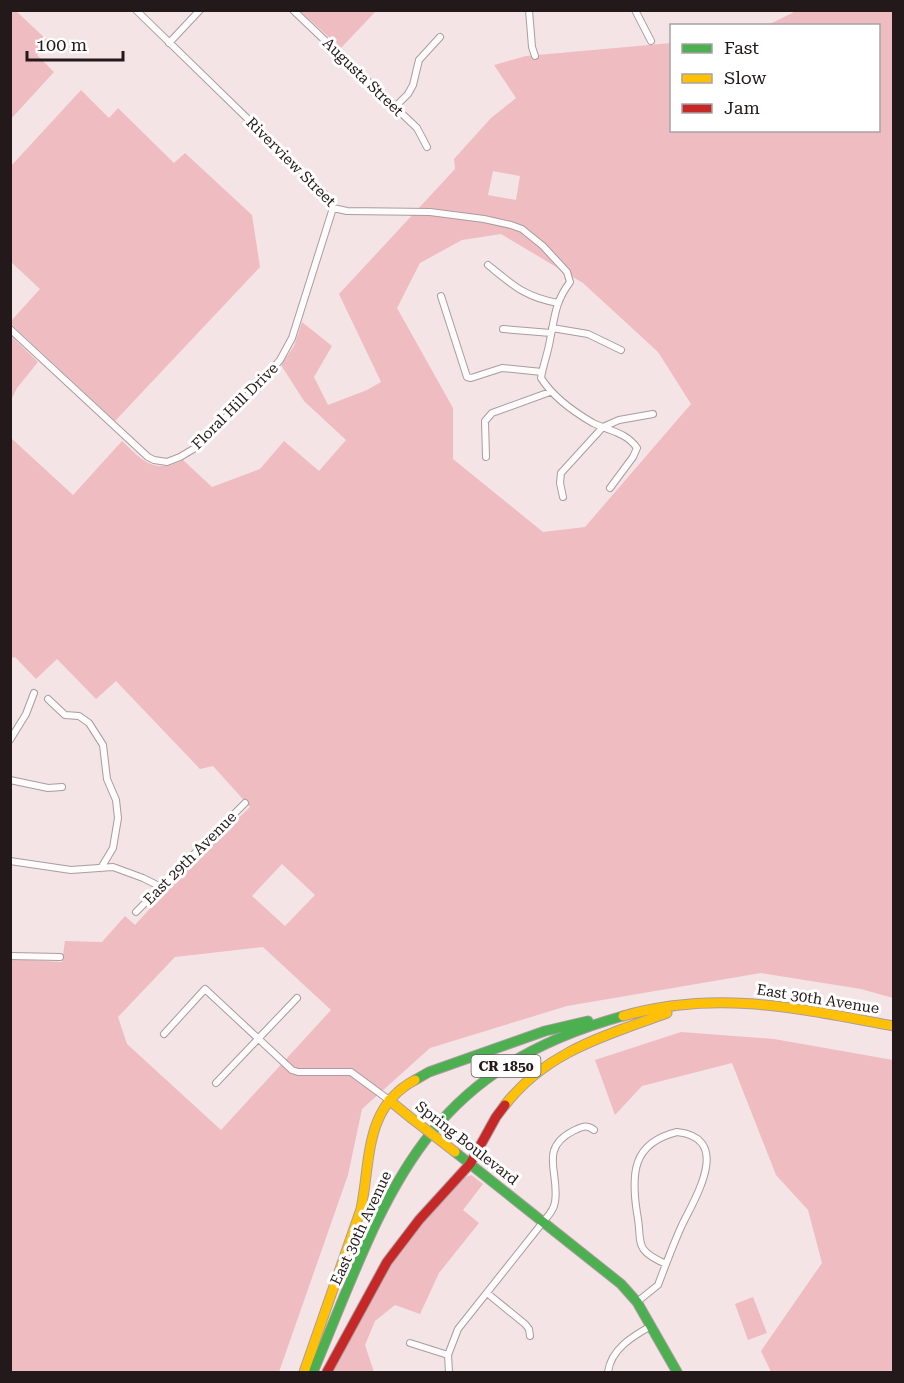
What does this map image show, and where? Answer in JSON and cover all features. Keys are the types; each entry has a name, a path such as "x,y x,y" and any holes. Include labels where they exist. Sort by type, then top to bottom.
{"main road":[{"name":"East 30th Avenue","path":"313,1372 381,1214 415,1153 451,1109 492,1075 538,1048 568,1034 621,1015 691,1004 758,1003 894,1026"},
{"path":"327,1372 387,1262 419,1220 470,1164 508,1100 533,1074 570,1050 691,1004"},
{"path":"304,1372 361,1209 374,1129 389,1100 405,1084 429,1072 545,1031 621,1015"},
{"name":"Spring Boulevard","path":"389,1100 613,1276 638,1302 677,1372"}],"street":[{"name":"Riverview Street","path":"136,10 328,197 333,208 347,211 430,212 484,219 522,229 543,246 567,272 570,282 558,303"},
{"path":"169,43 200,10"},
{"name":"Augusta Street","path":"293,10 419,131 427,147"},
{"path":"529,10 532,47 535,56"},
{"path":"635,10 651,41"},
{"path":"395,107 408,94 419,60 440,37"},
{"name":"Floral Hill Drive","path":"10,329 148,457 162,462 173,460 202,444 280,360 292,338 333,208"},
{"path":"488,265 527,295 558,303 541,378 550,392 581,415 603,427 625,435 636,448 633,457 610,488"},
{"path":"441,296 467,377 471,378 502,368 542,372"},
{"path":"503,329 551,330 588,334 621,350"},
{"path":"486,457 485,421 492,413 550,392"},
{"path":"563,497 560,483 561,473 603,427 619,420 653,414"},
{"path":"10,740 26,714 34,693"},
{"path":"48,699 65,715 79,716 89,723 102,746 106,779 117,805 118,818 112,848 101,868"},
{"path":"10,780 48,788 62,787"},
{"name":"East 29th Avenue","path":"136,912 245,803"},
{"path":"10,861 71,870 113,867 161,887"},
{"path":"10,956 60,957"},
{"name":"Spring Boulevard","path":"164,1034 205,990 292,1070 351,1072 389,1100"},
{"path":"216,1083 297,998"},
{"path":"449,1372 448,1355 458,1329 555,1204 552,1160 554,1148 562,1137 583,1126 594,1130"},
{"path":"638,1302 658,1285 707,1168 706,1152 698,1139 688,1133 677,1132 653,1142 643,1152 633,1177 640,1244 649,1257 666,1264"},
{"path":"487,1293 525,1324 530,1336"},
{"path":"608,1372 620,1347 633,1335 651,1326"},
{"path":"410,1343 448,1355"}],"shaded area":[{"path":"10,11 16,11 49,42 37,55 54,72 11,119"},
{"path":"300,11 376,11 341,48"},
{"path":"796,11 893,11 893,998 861,989 761,973 567,1006 430,1048 362,1109 348,1175 279,1372 11,1372 11,959 62,962 65,941 102,942 125,916 135,925 175,881 250,807 213,766 200,769 116,681 96,699 57,659 36,679 15,657 11,658 11,438 73,495 122,441 142,459 156,466 183,460 212,487 260,469 284,441 319,471 346,440 304,401 281,365 294,346 302,322 332,346 314,377 328,405 381,382 339,294 455,169 454,159 491,118 516,98 494,65 526,56 670,43 670,132 880,132 880,24 770,24","holes":["493,171 520,176 516,200 488,195","501,234 583,283 658,352 691,404 585,527 543,532 453,459 453,408 397,308 420,263 462,240","282,864 315,895 285,926 252,896","263,947 331,1010 221,1130 127,1044 118,1017 175,957"]},
{"path":"81,90 109,118 118,108 174,163 185,153 252,215 260,267 115,421 11,324 11,321 40,289 11,262 11,166"},
{"path":"11,336 38,362 17,388 11,400"},
{"path":"681,1032 774,1039 893,1060 893,1372 771,1372 761,1351 822,1263 808,1210 776,1175 732,1063 642,1086 615,1115 595,1060"},
{"path":"471,1175 483,1184 463,1210 479,1223 439,1273 420,1314 395,1305 375,1321 365,1345 374,1372 332,1372 396,1257 463,1178"},
{"path":"753,1297 767,1333 748,1340 735,1304"}],"traffic: fast":[{"path":"313,1372 364,1250 390,1197 419,1149 454,1107 498,1071 554,1040 623,1016"},
{"path":"415,1080 429,1072 545,1031 588,1021"},
{"path":"455,1152 621,1284 637,1302 677,1372"}],"traffic: slow":[{"path":"623,1016 658,1008 726,1003 792,1008 894,1026"},
{"path":"505,1105 521,1086 558,1058 578,1047 667,1013"},
{"path":"304,1372 361,1209 369,1154 378,1120 386,1105 398,1091 415,1080"},
{"path":"389,1100 411,1118"},
{"path":"411,1118 455,1152"}],"traffic: jam":[{"path":"327,1372 387,1262 419,1220 470,1164 505,1105"}]}
